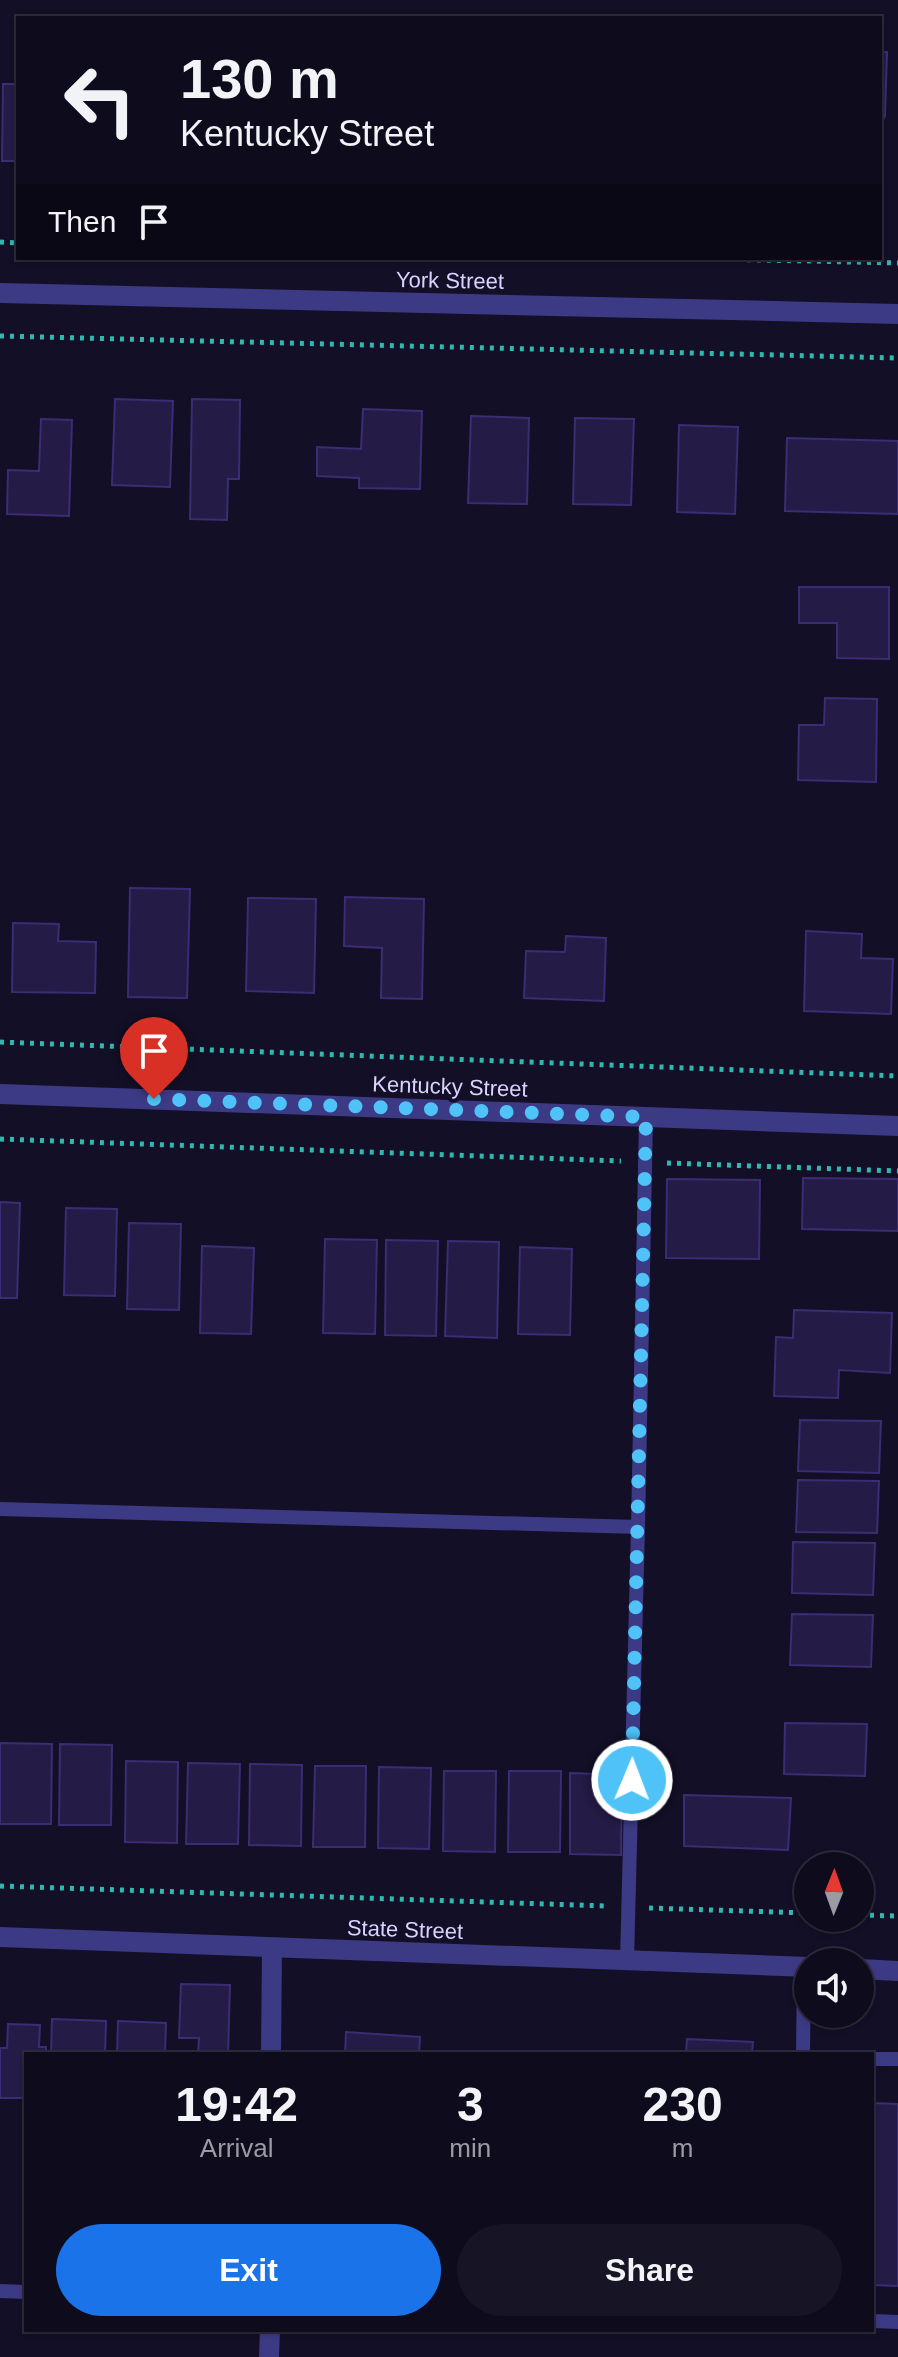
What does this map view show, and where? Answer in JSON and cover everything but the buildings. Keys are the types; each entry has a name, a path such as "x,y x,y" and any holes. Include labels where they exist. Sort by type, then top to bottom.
{"street":[{"name":"York Street","path":"0,293 898,314"},
{"name":"Kentucky Street","path":"0,1094 898,1126"},
{"name":"State Street","path":"0,1937 794,1967"},
{"path":"271,2052 272,1948"},
{"path":"874,1970 898,1971"},
{"path":"269,2357 270,2332"}],"lane":[{"path":"627,1961 646,1117"},
{"path":"0,1509 638,1527"},
{"path":"803,2052 804,2028"},
{"path":"874,2059 898,2059"},
{"path":"0,2291 24,2292"},
{"path":"874,2321 898,2322"}],"path":[{"path":"759,260 898,263"},
{"path":"0,336 898,358"},
{"path":"0,1042 898,1076"},
{"path":"0,1139 898,1171"},
{"path":"0,1886 794,1913"},
{"path":"874,1915 898,1916"}],"route":[{"path":"154,1099 646,1117 632,1780"}]}
